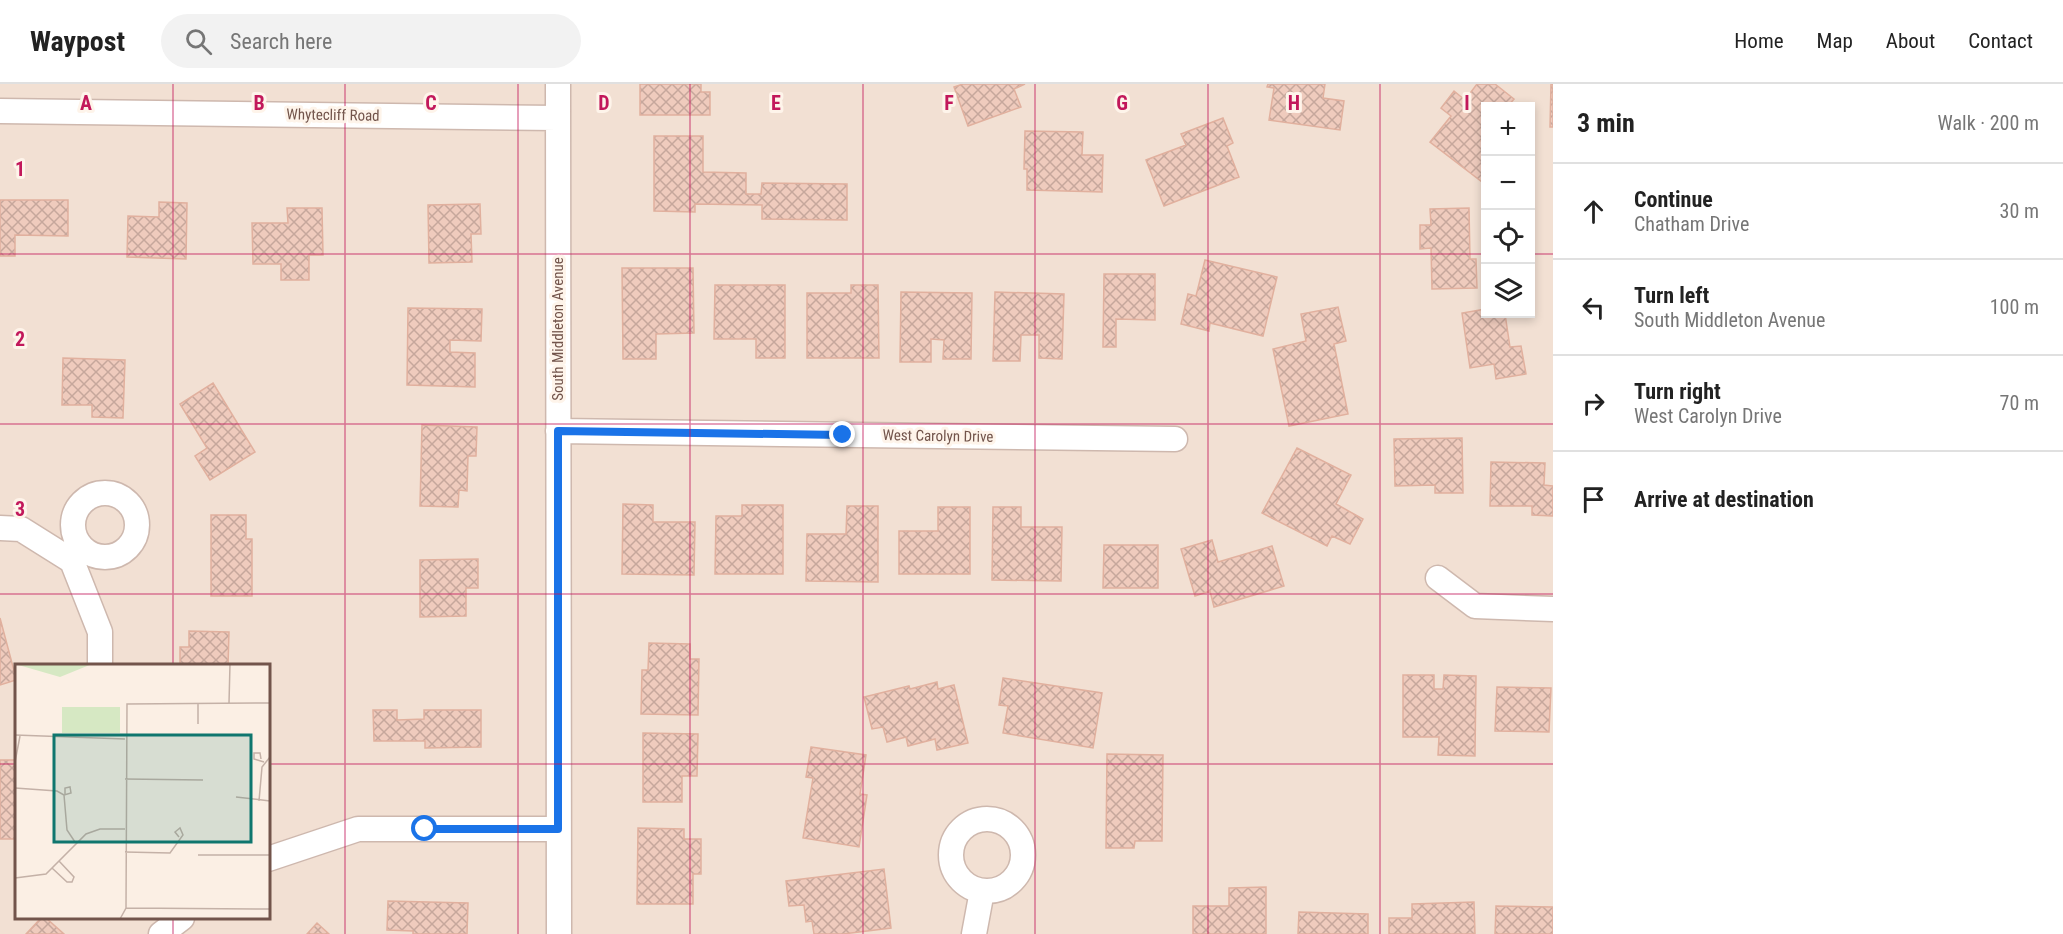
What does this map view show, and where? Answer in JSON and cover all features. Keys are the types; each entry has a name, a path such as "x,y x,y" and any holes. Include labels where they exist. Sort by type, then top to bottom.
{"street":[{"name":"South Middleton Avenue","path":"558,84 559,934"},
{"name":"Whytecliff Road","path":"0,111 557,118"},
{"name":"West Carolyn Drive","path":"558,431 1175,439"},
{"path":"0,528 21,529 77,555 100,632 100,664"},
{"path":"1438,578 1475,606 1553,609"},
{"path":"270,858 358,829 558,829"},
{"path":"974,934 982,891"},
{"path":"152,919 162,934 181,919"}],"shaded area":[{"path":"0,84 1553,84 1553,934 0,934"}],"building":[{"path":"640,84 701,84 701,92 710,92 710,115 640,115"},
{"path":"963,84 1025,84 1014,89 1021,107 968,126 954,87"},
{"path":"1268,84 1325,84 1323,98 1344,101 1340,130 1269,120 1274,88 1267,87"},
{"path":"1477,84 1495,84 1514,99 1511,102 1481,102 1481,181 1430,142 1451,116 1441,108 1454,91 1465,100"},
{"path":"1551,84 1553,84 1553,127 1550,127"},
{"path":"1223,118 1233,143 1227,146 1239,177 1164,206 1146,160 1186,145 1181,134"},
{"path":"1025,131 1083,132 1082,155 1103,155 1102,192 1027,190 1027,169 1024,169"},
{"path":"654,136 703,136 703,172 746,173 746,194 761,194 762,183 847,184 847,220 762,219 762,205 695,204 695,212 654,211"},
{"path":"0,200 68,200 68,236 15,235 15,256 0,256"},
{"path":"159,202 187,203 186,259 127,257 128,216 159,217"},
{"path":"480,204 481,234 471,234 472,262 429,263 428,205"},
{"path":"287,208 322,208 323,255 309,255 309,280 281,280 281,264 253,264 252,223 288,223"},
{"path":"1469,208 1470,259 1476,259 1477,288 1432,289 1431,248 1420,249 1420,225 1431,225 1430,209"},
{"path":"1205,260 1277,277 1263,336 1210,323 1209,331 1181,324 1188,294 1196,296"},
{"path":"622,268 693,268 694,333 656,334 656,359 623,359"},
{"path":"1104,274 1155,274 1155,320 1116,319 1116,347 1103,347"},
{"path":"715,285 785,285 785,358 756,358 756,339 714,339"},
{"path":"851,285 878,285 879,358 807,358 807,293 851,293"},
{"path":"901,292 972,293 971,359 943,359 944,340 931,339 931,362 900,362"},
{"path":"995,292 1064,294 1062,359 1039,358 1039,335 1021,335 1020,361 993,361"},
{"path":"1338,307 1346,341 1334,344 1348,414 1289,426 1273,349 1306,341 1301,314"},
{"path":"408,308 482,309 481,341 450,340 450,352 475,353 475,387 407,385"},
{"path":"1481,310 1481,318 1506,318 1510,347 1521,346 1526,374 1496,379 1494,364 1470,368 1462,313"},
{"path":"63,358 125,360 123,418 92,417 92,405 62,405"},
{"path":"213,383 255,452 210,480 195,456 207,448 180,404"},
{"path":"422,425 477,427 476,456 468,456 467,491 459,490 458,507 420,506"},
{"path":"1462,438 1463,493 1435,493 1435,485 1395,486 1394,439"},
{"path":"1297,448 1351,475 1336,504 1363,519 1350,544 1332,536 1327,546 1262,513"},
{"path":"1491,462 1545,463 1544,485 1553,486 1553,516 1532,515 1532,506 1490,506"},
{"path":"623,504 653,505 653,522 695,522 694,575 622,574"},
{"path":"742,505 783,505 783,574 715,574 716,516 742,516"},
{"path":"847,506 878,506 878,582 806,581 807,534 846,534"},
{"path":"938,507 970,507 970,574 899,574 899,531 938,531"},
{"path":"993,507 1021,507 1021,527 1062,527 1061,581 992,580"},
{"path":"211,515 246,515 246,539 252,539 252,596 211,596"},
{"path":"1212,540 1218,562 1272,546 1284,586 1214,607 1210,591 1195,596 1181,549"},
{"path":"1104,545 1158,545 1158,588 1103,588"},
{"path":"478,559 478,588 466,588 466,616 420,617 420,560"},
{"path":"0,618 15,680 0,685"},
{"path":"189,631 229,632 228,664 180,664 180,647 189,647"},
{"path":"649,643 690,644 690,659 699,659 698,715 641,714 642,670 648,670"},
{"path":"1403,675 1434,675 1434,689 1443,689 1444,675 1476,676 1475,756 1438,755 1439,737 1403,737"},
{"path":"1003,678 1102,693 1093,748 1003,733 1008,706 999,705"},
{"path":"937,682 938,689 954,685 968,743 937,750 935,739 908,746 906,737 887,742 883,727 872,729 864,697"},
{"path":"1497,687 1551,688 1549,732 1495,731"},
{"path":"373,710 397,710 397,720 424,719 424,710 481,710 481,747 425,748 425,741 374,741"},
{"path":"643,733 698,734 697,776 682,776 682,802 643,802"},
{"path":"811,747 866,755 860,794 867,795 859,847 803,838 813,778 806,777"},
{"path":"1107,754 1163,755 1162,841 1135,841 1134,848 1106,848"},
{"path":"0,760 15,760 15,839 0,839"},
{"path":"638,828 684,829 684,839 701,839 701,874 693,874 693,904 637,904"},
{"path":"884,869 891,928 843,934 814,934 812,921 806,922 804,905 789,906 786,881"},
{"path":"1266,887 1266,934 1193,934 1193,906 1229,906 1229,888"},
{"path":"388,901 468,903 467,934 413,934 413,931 387,930"},
{"path":"1474,902 1475,934 1389,934 1389,918 1412,918 1412,904"},
{"path":"1496,906 1553,907 1553,934 1495,934"},
{"path":"1299,912 1368,914 1368,934 1298,934"},
{"path":"40,919 47,919 64,934 26,934"},
{"path":"317,923 329,934 307,934"}],"route":[{"path":"425,829 558,829 558,431 843,435"}]}
